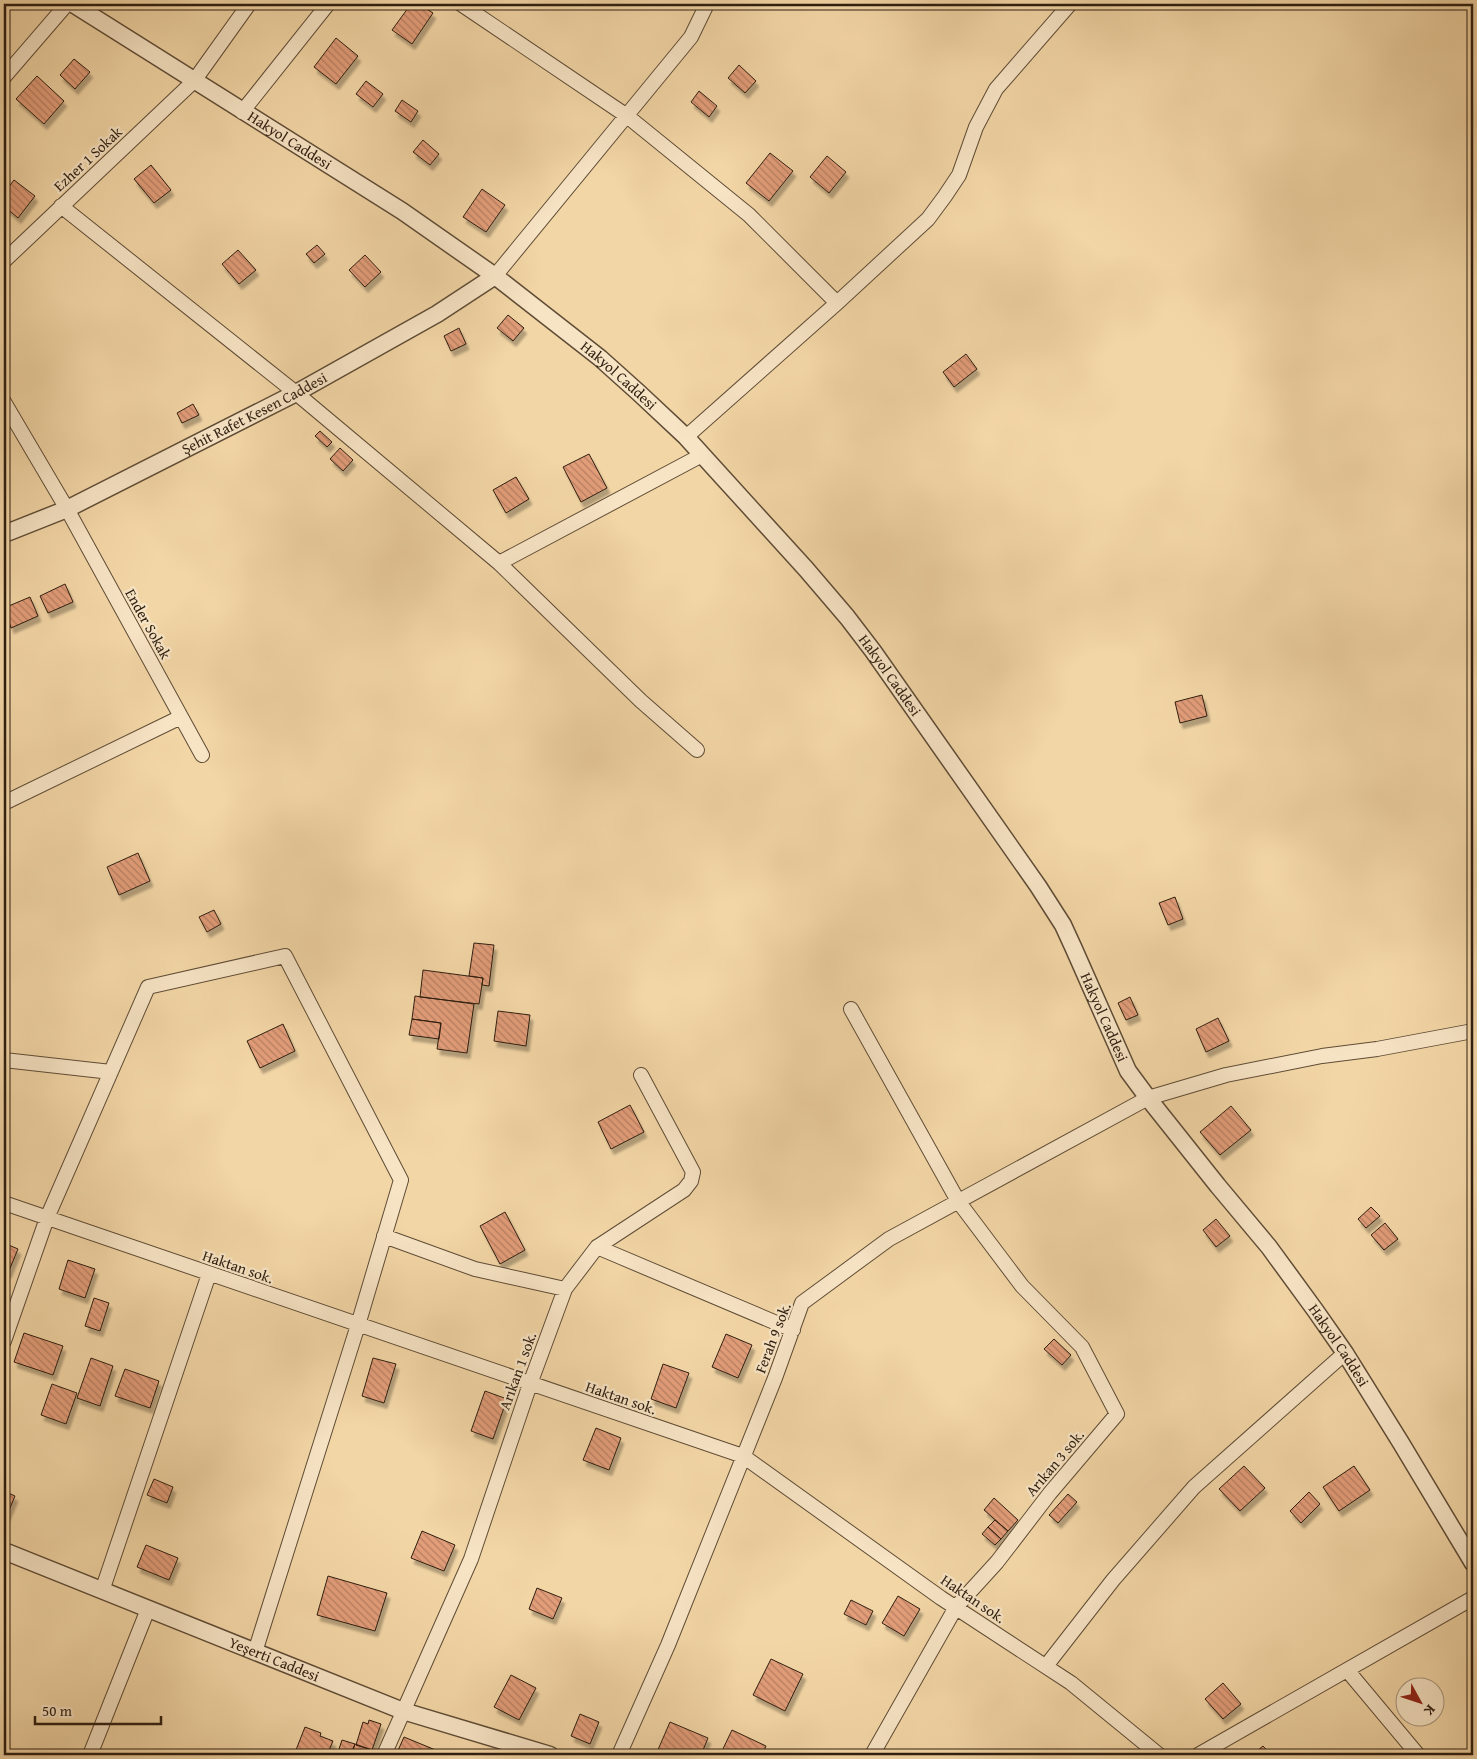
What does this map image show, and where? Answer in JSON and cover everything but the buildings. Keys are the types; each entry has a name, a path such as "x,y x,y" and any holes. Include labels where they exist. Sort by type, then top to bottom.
{"street":[{"path":"4,77 67,4"},
{"name":"Hakyol Caddesi","path":"73,4 402,211 495,276 600,358 686,437 806,569 857,630 1038,886 1074,949 1128,1070 1218,1186 1269,1247 1316,1310 1345,1353 1473,1563"},
{"name":"Ezher 1 Sokak","path":"4,261 194,81 249,4"},
{"path":"242,112 328,4"},
{"path":"462,4 627,116 749,215 837,303"},
{"path":"495,276 691,37 707,4"},
{"path":"686,437 837,303 928,219 959,175 976,127 996,90 1070,4"},
{"path":"61,206 296,393 499,563 641,701 697,750"},
{"name":"Şehit Rafet Kesen Caddesi","path":"4,534 67,508 296,393 437,314 495,276"},
{"name":"Ender Sokak","path":"4,402 67,508 202,755"},
{"path":"499,563 702,455"},
{"path":"4,802 181,717"},
{"path":"4,1341 47,1218 148,987 285,956 401,1180 358,1325 255,1652"},
{"path":"851,1008 958,1201"},
{"name":"Ferah 9 sok.","path":"619,1755 668,1645 802,1303 889,1239 1148,1098 1226,1074 1473,1031"},
{"path":"4,1060 110,1072"},
{"path":"597,1246 684,1190 691,1181 692,1172 641,1075"},
{"name":"Arıkan 3 sok.","path":"872,1755 956,1607 997,1562 1050,1493 1117,1414 1082,1347 1022,1286 958,1201"},
{"name":"Haktan sok.","path":"4,1203 743,1456 956,1607 1071,1683 1159,1755"},
{"path":"384,1236 475,1270 565,1289"},
{"path":"597,1246 793,1330"},
{"name":"Arıkan 1 sok.","path":"384,1755 471,1560 530,1384 565,1289 597,1246"},
{"path":"102,1591 209,1274"},
{"path":"1046,1666 1113,1580 1194,1487 1345,1353"},
{"name":"Yeşerti Caddesi","path":"4,1551 403,1711 550,1755"},
{"path":"1198,1755 1473,1598"},
{"path":"90,1755 148,1609"},
{"path":"1347,1670 1418,1755"}]}
